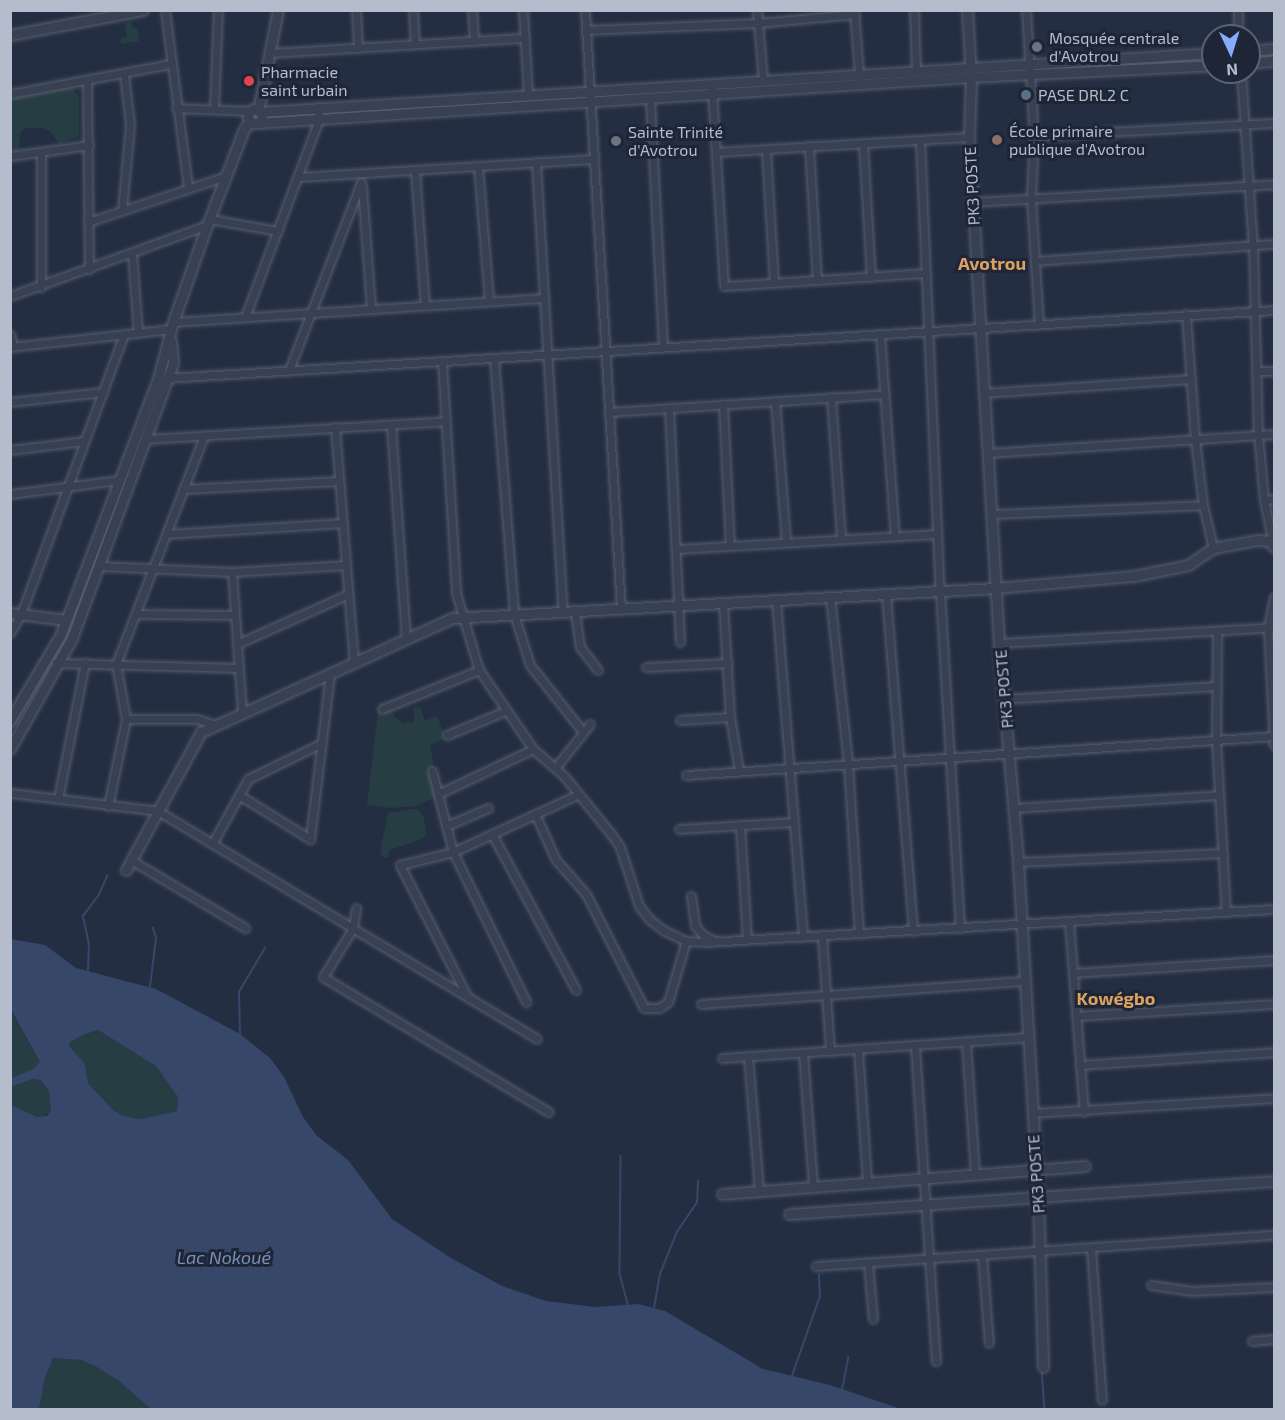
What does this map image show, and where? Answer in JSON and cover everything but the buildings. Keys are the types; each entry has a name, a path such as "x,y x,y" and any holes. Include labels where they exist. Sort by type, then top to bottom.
{"street":[{"path":"10,35 143,10"},
{"path":"165,10 170,64 188,188"},
{"path":"214,110 218,10"},
{"path":"10,720 61,634 119,480 163,378 173,363 172,328 208,222 226,176 253,122 261,119 257,111 278,10"},
{"path":"356,10 358,48"},
{"path":"413,10 415,44"},
{"path":"472,10 474,41"},
{"path":"523,10 528,94"},
{"path":"585,10 621,609"},
{"path":"757,10 764,80"},
{"path":"914,10 916,71"},
{"name":"PK3 POSTE","path":"967,10 971,77 969,137 999,643 1018,862 1027,1037 1037,1169 1043,1367"},
{"path":"1026,10 1034,136 1031,198 1038,324"},
{"path":"586,30 758,22 855,12 859,74"},
{"path":"269,53 525,38"},
{"path":"176,108 257,111 1201,54"},
{"path":"10,94 170,64"},
{"path":"253,122 590,103 971,77 1201,66"},
{"path":"122,210 130,126 124,73"},
{"path":"87,81 89,269"},
{"path":"712,83 724,286 926,273"},
{"path":"126,870 201,732 452,618 996,588 1134,576 1188,565 1213,548 1258,540 1274,545 1264,500 1258,434 1253,246 1241,84"},
{"path":"650,99 663,347"},
{"path":"245,317 319,119 318,107"},
{"path":"1034,136 1275,123"},
{"path":"716,152 969,137"},
{"path":"920,140 940,591 960,928"},
{"path":"863,143 871,277"},
{"path":"10,156 88,145"},
{"path":"809,146 817,280"},
{"path":"766,149 774,283"},
{"path":"41,152 41,287"},
{"path":"298,177 593,159"},
{"path":"537,162 562,612"},
{"path":"478,166 489,301"},
{"path":"415,170 425,305"},
{"path":"361,173 371,309"},
{"path":"88,222 226,176"},
{"path":"289,370 313,313 361,182"},
{"path":"973,202 1275,184"},
{"path":"10,296 41,287 132,253 208,222 278,231"},
{"path":"1035,261 1275,244"},
{"path":"132,253 138,332"},
{"path":"10,334 12,346 124,334 245,317 544,298"},
{"path":"163,378 1275,310"},
{"path":"1186,314 1195,439 1203,505 1213,548"},
{"path":"10,633 68,486 124,334"},
{"path":"880,334 895,536"},
{"path":"494,358 514,614 530,665 583,732"},
{"path":"442,361 456,593 479,670 533,749 555,768 620,847 632,890 649,919 686,941 717,942 1275,909"},
{"path":"1257,371 1275,370"},
{"path":"10,749 72,638 146,439 163,378"},
{"path":"984,393 1191,379"},
{"path":"10,402 103,392"},
{"path":"609,412 884,394"},
{"path":"831,397 841,538"},
{"path":"775,401 786,541"},
{"path":"723,404 730,545"},
{"path":"669,408 680,642"},
{"path":"146,439 445,422"},
{"path":"390,424 406,639"},
{"path":"335,428 354,663"},
{"path":"988,453 1275,434"},
{"path":"108,806 126,719 116,664 204,436"},
{"path":"10,450 84,441"},
{"path":"10,494 119,480"},
{"path":"183,489 339,481"},
{"path":"1264,500 1275,499"},
{"path":"992,514 1203,505"},
{"path":"167,534 343,523"},
{"path":"676,549 938,534"},
{"path":"99,566 232,572 346,565"},
{"path":"232,572 242,713"},
{"path":"237,644 348,594"},
{"path":"886,594 913,931"},
{"path":"830,597 848,764 859,934"},
{"path":"1275,597 1271,627 1275,745"},
{"path":"776,600 804,937"},
{"path":"723,603 730,717 739,771"},
{"path":"574,612 580,647 598,670"},
{"path":"16,614 66,620"},
{"path":"137,614 235,615"},
{"path":"999,643 1217,632 1271,627"},
{"path":"1217,632 1216,740 1226,912"},
{"path":"56,663 239,668"},
{"path":"58,799 86,663"},
{"path":"646,666 728,663"},
{"path":"382,709 479,670"},
{"path":"239,795 310,839 330,673"},
{"path":"1003,699 1217,686"},
{"path":"447,735 505,711"},
{"path":"680,720 730,717"},
{"path":"126,719 197,719 216,725"},
{"path":"555,768 590,724"},
{"path":"686,775 1274,736"},
{"path":"212,844 248,779 322,743"},
{"path":"438,794 533,749"},
{"path":"432,771 453,852 526,1002"},
{"path":"10,793 158,811 537,1040"},
{"path":"468,998 400,865 453,852 577,795"},
{"path":"1014,808 1219,795"},
{"path":"446,826 488,808"},
{"path":"535,814 556,860 586,894 644,1008 659,1008 668,1002 686,941"},
{"path":"679,829 794,822"},
{"path":"740,825 747,940"},
{"path":"492,834 576,990"},
{"path":"1018,862 1223,853"},
{"path":"131,860 245,928"},
{"path":"691,896 695,926 703,935 717,942"},
{"path":"356,908 353,928 323,977 549,1112"},
{"path":"1069,922 1084,1111"},
{"path":"822,936 830,1051"},
{"path":"1073,972 1275,960"},
{"path":"701,1004 1025,981"},
{"path":"1077,1016 1275,1004"},
{"path":"722,1058 1027,1037"},
{"path":"966,1042 975,1174"},
{"path":"915,1046 936,1361"},
{"path":"858,1049 867,1182"},
{"path":"1080,1065 1275,1052"},
{"path":"803,1053 813,1186"},
{"path":"748,1056 759,1190"},
{"path":"1032,1113 1275,1098"},
{"path":"722,1194 924,1176 1085,1166"},
{"path":"789,1214 924,1203 1275,1181"},
{"path":"816,1266 1275,1235"},
{"path":"1091,1248 1102,1400"},
{"path":"982,1255 989,1343"},
{"path":"868,1263 873,1319"},
{"path":"1150,1284 1193,1292 1275,1287"},
{"path":"1252,1341 1275,1340"}],"green space":[{"path":"132,22 133,28 137,28 139,41 121,44 120,38 127,37 125,23"},
{"path":"70,88 79,98 79,136 59,144 51,132 43,128 26,128 20,133 19,150 11,151 11,98"},
{"path":"379,703 386,704 394,716 403,723 414,722 414,707 420,707 425,721 437,716 446,738 430,745 435,772 436,797 414,806 391,808 367,805"},
{"path":"417,809 424,817 426,835 419,840 389,850 388,857 383,857 380,852 388,813"},
{"path":"10,1010 40,1062 33,1069 11,1078"},
{"path":"98,1030 156,1066 178,1097 177,1111 140,1119 124,1116 113,1110 88,1083 85,1064 69,1046 70,1042"},
{"path":"32,1079 41,1080 49,1091 51,1109 44,1117 30,1116 11,1105 10,1087"},
{"path":"53,1358 81,1360 95,1366 119,1381 151,1409 39,1410 45,1378"}],"water":[{"name":"Lac Nokoué","path":"11,939 45,945 76,968 156,989 240,1034 270,1058 284,1077 303,1117 316,1135 348,1160 392,1219 451,1258 502,1286 546,1301 595,1307 638,1304 665,1311 763,1369 830,1385 901,1409 151,1409 119,1381 95,1366 81,1360 53,1358 45,1378 39,1409 11,1409 11,1105 37,1117 47,1116 51,1109 49,1091 41,1080 32,1079 11,1087 11,1078 33,1069 40,1062 11,1010","holes":["98,1030 156,1066 178,1097 177,1111 140,1119 124,1116 113,1110 88,1083 85,1064 69,1046 70,1042"]}],"waterway":[{"path":"165,370 168,362"},
{"path":"10,732 65,637 92,565"},
{"path":"88,972 89,945 83,916 99,895 107,876"},
{"path":"150,987 156,938 153,928"},
{"path":"240,1034 239,992 265,948"},
{"path":"621,1156 620,1274 628,1304"},
{"path":"654,1308 660,1274 677,1232 697,1202 698,1181"},
{"path":"792,1376 820,1296 819,1275"},
{"path":"842,1390 848,1358"},
{"path":"1042,1370 1045,1410"}],"place":[{"name":"Mosquée centrale d'Avotrou","path":"1037,47"},
{"name":"Pharmacie saint urbain","path":"249,81"},
{"name":"PASE DRL2 C","path":"1026,95"},
{"name":"École primaire publique d'Avotrou","path":"997,140"},
{"name":"Sainte Trinité d'Avotrou","path":"616,141"}],"district":[{"name":"Avotrou","path":"992,263"},
{"name":"Kowégbo","path":"1116,998"}]}
